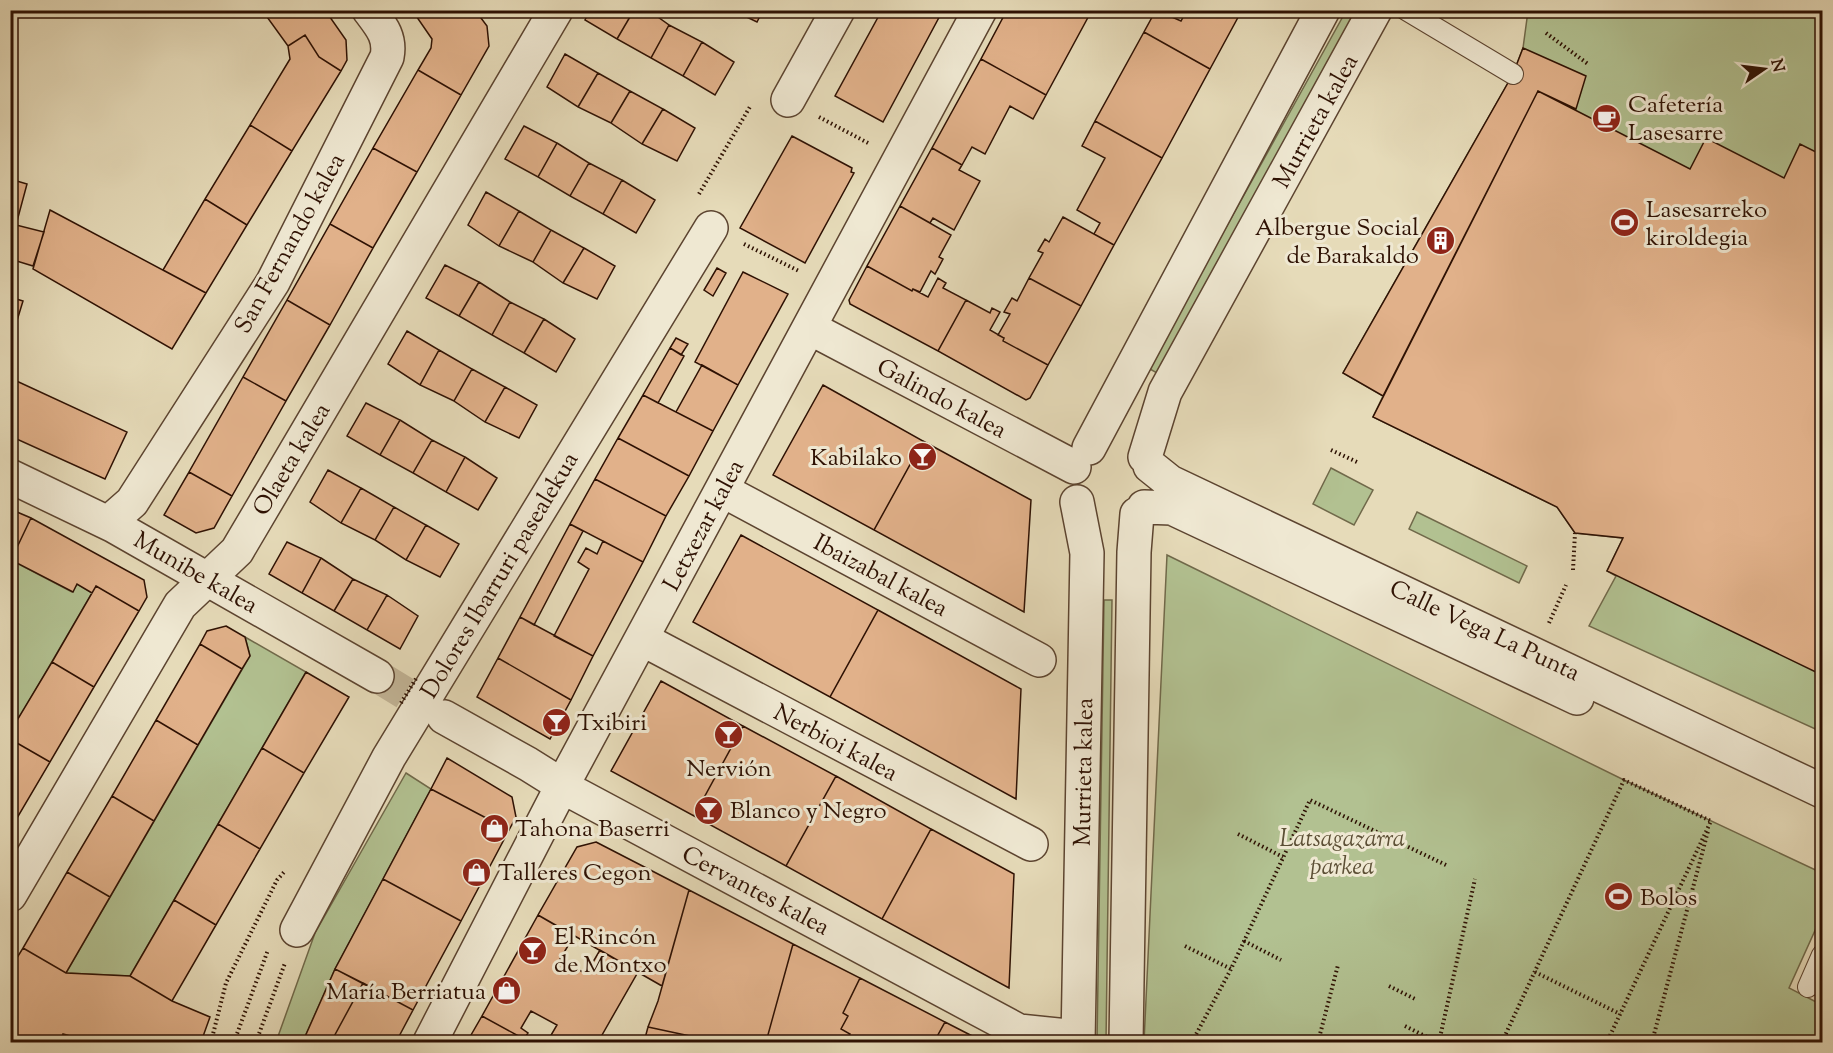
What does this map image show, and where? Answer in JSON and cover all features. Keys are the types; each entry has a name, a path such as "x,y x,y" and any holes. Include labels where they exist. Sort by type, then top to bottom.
{"street":[{"name":"San Fernando kalea","path":"108,523 132,501 273,282 387,57 389,46 386,33 369,10"},
{"path":"788,100 838,10"},
{"name":"Letxezar kalea","path":"430,1042 562,786 980,10"},
{"name":"Murrieta kalea","path":"1081,458 1323,10"},
{"name":"Murrieta kalea","path":"1147,462 1165,392 1375,10"},
{"name":"Olaeta kalea","path":"10,895 180,605 237,551 542,18"},
{"name":"Dolores Ibarruri pasealekua","path":"297,930 388,757 711,228"},
{"name":"Galindo kalea","path":"810,328 1081,458"},
{"path":"1113,440 1136,448 1147,462 1152,487 1141,511 1125,520 1111,522 1097,520 1077,502 1072,481 1081,458 1113,440"},
{"name":"Calle Vega La Punta","path":"1147,462 1170,482 1822,791"},
{"name":"Munibe kalea","path":"10,476 108,523 377,676"},
{"name":"Ibaizabal kalea","path":"722,490 1039,660"},
{"name":"Murrieta kalea","path":"1077,502 1087,553 1078,1040"},
{"name":"Calle Vega La Punta","path":"1141,511 1172,508 1525,674 1822,810"},
{"name":"Murrieta kalea","path":"1126,1042 1134,552 1141,511"},
{"name":"Nerbioi kalea","path":"642,639 1031,844"},
{"name":"Cervantes kalea","path":"444,717 528,764 562,786 1019,1031 1078,1040"}],"lane":[{"path":"1406,10 1513,74"},
{"path":"1808,987 1822,956"}],"path":[{"path":"1546,33 1588,64"},
{"path":"788,100 898,159"},
{"path":"711,228 831,287"},
{"path":"1331,450 1357,462"},
{"path":"1573,570 1575,533"},
{"path":"1548,625 1566,585"},
{"path":"401,703 417,677"},
{"path":"1502,1042 1624,780 1711,821"},
{"path":"1192,1042 1231,969 1310,800 1446,865"},
{"path":"1607,1042 1711,821"},
{"path":"1652,1042 1711,821"},
{"path":"1238,834 1283,857"},
{"path":"1405,1026 1438,1042 1475,879"},
{"path":"256,1042 297,930"},
{"path":"1244,941 1281,960"},
{"path":"1185,946 1231,969"},
{"path":"234,1042 269,947"},
{"path":"1318,1042 1338,965"},
{"path":"1535,972 1620,1014"},
{"path":"1389,986 1417,1000"}],"green space":[{"path":"1346,11 1357,11 1157,373 1148,368"},
{"name":"Lasesarreko kiroldegia","path":"1528,11 1822,11 1822,732 1589,626 1616,576 1607,571 1623,538 1575,533 1557,507 1373,417 1383,396 1343,373 1513,74 1523,48"},
{"path":"1331,468 1373,490 1354,525 1313,504"},
{"path":"1417,512 1527,566 1519,583 1409,529"},
{"name":"Latsagazarra parkea","path":"1167,555 1624,780 1822,873 1822,915 1789,988 1822,1005 1822,1042 1144,1042"},
{"path":"11,560 72,592 77,584 92,593 11,732"},
{"path":"1104,600 1112,600 1106,1042 1097,1042"},
{"path":"245,637 306,672 130,976 66,973 250,656"},
{"path":"406,773 431,789 335,969 304,1039 310,1042 276,1042 315,933"}],"building":[{"path":"262,10 325,10 346,40 347,60 341,71 319,57 305,35 288,46"},
{"path":"412,10 475,10 487,26 489,46 461,95 418,70 431,48 432,39"},
{"path":"590,10 634,10 617,39 585,20"},
{"path":"634,10 648,10 669,25 651,58 617,39"},
{"path":"732,10 763,10 757,22"},
{"path":"882,10 943,10 883,122 835,96"},
{"path":"1007,10 1092,10 1046,95 981,59"},
{"path":"1156,10 1181,21 1187,10 1242,10 1210,69 1144,32"},
{"path":"669,25 702,42 683,76 651,58"},
{"path":"1144,32 1210,69 1162,158 1095,121"},
{"path":"305,35 319,57 341,71 292,151 250,125 290,59 288,46"},
{"path":"702,42 734,62 715,95 683,76"},
{"name":"Albergue Social de Barakaldo","path":"1523,48 1586,76 1576,109 1538,91 1383,396 1343,373 1513,74"},
{"path":"565,54 598,73 578,107 547,87"},
{"path":"981,59 1046,95 1033,119 1010,106 985,154 972,147 962,165 932,148"},
{"path":"418,70 461,95 417,172 373,148"},
{"path":"598,73 630,91 611,123 578,107"},
{"path":"630,91 663,109 642,144 611,123"},
{"name":"Lasesarreko kiroldegia","path":"1538,91 1690,169 1706,138 1784,178 1800,144 1822,155 1822,675 1607,571 1623,538 1575,533 1557,507 1373,417"},
{"path":"663,109 695,128 677,161 642,144"},
{"path":"1095,121 1162,158 1114,245 1094,234 1100,223 1077,210 1105,158 1082,146"},
{"path":"250,125 292,151 247,225 205,199"},
{"path":"524,126 557,143 538,177 505,159"},
{"path":"792,136 852,168 851,172 854,173 805,263 740,228"},
{"path":"557,143 589,163 570,196 538,177"},
{"path":"373,148 417,172 373,248 330,224"},
{"path":"932,148 962,165 959,170 980,181 954,230 933,218 930,223 900,206"},
{"path":"589,163 622,180 603,214 570,196"},
{"path":"10,179 27,184 16,225 44,232 33,266 10,259"},
{"path":"622,180 655,200 636,233 603,214"},
{"path":"486,192 519,211 499,246 468,225"},
{"path":"205,199 247,225 206,293 163,270"},
{"path":"900,206 951,235 939,257 943,259 935,274 931,271 920,292 913,289 912,291 867,266"},
{"path":"50,210 206,293 172,349 33,269"},
{"path":"519,211 551,230 533,262 499,246"},
{"path":"1063,217 1114,245 1081,306 1029,278 1043,253 1038,251 1045,239 1049,242"},
{"path":"330,224 373,248 330,325 287,300"},
{"path":"551,230 584,248 563,283 533,262"},
{"path":"584,248 615,266 597,299 563,283"},
{"path":"445,265 479,282 459,316 426,298"},
{"path":"867,266 912,291 913,289 928,297 938,278 946,283 943,288 966,300 938,351 850,304 849,300"},
{"path":"717,268 726,273 713,296 704,290"},
{"path":"743,272 788,294 738,385 695,362"},
{"path":"1029,278 1081,306 1048,365 1003,341 1004,338 998,335 1010,314 1004,312 1012,298 1017,301"},
{"path":"479,282 510,302 492,335 459,316"},
{"path":"10,297 23,301 12,337 10,337"},
{"path":"287,300 330,325 286,401 243,377"},
{"path":"966,300 990,313 992,308 1000,312 990,330 1004,338 1003,341 1048,365 1030,398 1026,400 938,351"},
{"path":"510,302 544,319 524,353 492,335"},
{"path":"544,319 575,339 556,372 524,353"},
{"path":"407,331 439,350 420,385 388,364"},
{"path":"676,338 688,344 681,355 670,348"},
{"path":"670,348 684,356 658,403 643,395"},
{"path":"439,350 472,369 454,401 420,385"},
{"path":"702,365 738,385 713,431 676,412"},
{"path":"472,369 505,387 485,422 454,401"},
{"path":"243,377 286,401 232,496 189,472"},
{"path":"10,378 127,432 105,479 10,436"},
{"path":"823,385 923,441 874,530 773,475"},
{"path":"505,387 537,405 519,438 485,422"},
{"path":"643,395 713,431 689,476 618,438"},
{"path":"366,403 400,420 380,455 347,436"},
{"path":"400,420 432,440 413,473 380,455"},
{"path":"618,438 689,476 666,516 595,479"},
{"path":"432,440 465,457 446,492 413,473"},
{"path":"923,441 1031,500 1024,612 874,530"},
{"path":"465,457 497,478 478,510 446,492"},
{"path":"328,470 361,488 341,523 310,502"},
{"path":"189,472 232,496 214,528 196,533 164,515"},
{"path":"595,479 666,516 643,562 570,524"},
{"path":"361,488 394,507 375,540 341,523"},
{"path":"394,507 426,525 406,560 375,540"},
{"path":"10,509 31,518 11,560 10,560"},
{"path":"31,518 144,580 147,597 139,611 96,586 92,593 77,584 73,592 11,560"},
{"path":"570,524 583,531 534,625 520,617"},
{"path":"426,525 459,544 440,577 406,560"},
{"path":"741,535 878,610 830,697 693,622"},
{"path":"603,541 643,562 593,656 554,636 589,569 578,562 586,548 597,554"},
{"path":"287,542 321,558 302,593 269,574"},
{"path":"321,558 353,579 334,611 302,593"},
{"path":"353,579 387,595 367,630 334,611"},
{"path":"96,586 139,611 94,687 52,662"},
{"path":"387,595 418,616 400,649 367,630"},
{"path":"878,610 1021,689 1016,799 830,697"},
{"path":"520,617 593,656 571,700 498,658"},
{"path":"226,626 245,637 250,656 242,669 200,644 207,631"},
{"path":"200,644 242,669 198,745 156,720"},
{"path":"498,658 571,700 550,739 477,697"},
{"path":"52,662 94,687 50,762 10,739 10,732"},
{"path":"306,672 349,697 304,773 262,748"},
{"path":"661,681 743,726 694,816 611,771"},
{"path":"156,720 198,745 154,821 112,796"},
{"path":"743,726 836,776 786,866 694,816"},
{"path":"10,739 50,762 10,830"},
{"path":"262,748 304,773 260,849 218,824"},
{"path":"447,758 512,797 516,817 509,830 431,789"},
{"path":"836,776 931,829 882,919 786,866"},
{"path":"431,789 509,830 461,921 383,879"},
{"path":"112,796 154,821 110,897 67,872"},
{"path":"218,824 260,849 216,925 174,900"},
{"path":"931,829 1014,874 1009,988 882,919"},
{"path":"596,842 689,890 662,986 538,915 577,847"},
{"path":"67,872 110,897 66,973 23,948"},
{"path":"383,879 461,921 413,1010 335,969"},
{"path":"689,890 793,944 766,1042 718,1042 648,1027 658,1001"},
{"path":"174,900 216,925 172,1001 130,976"},
{"path":"538,915 574,936 560,959 586,974 600,950 638,972 598,1042 547,1042 557,1025 531,1011 521,1028 528,1033 524,1039 482,1016"},
{"path":"793,944 860,978 843,1013 848,1016 841,1029 850,1034 845,1042 766,1042"},
{"path":"23,948 66,973 130,976 172,1001 210,1017 201,1042 80,1042 81,1039 63,1034 60,1042 10,1042 10,969"},
{"path":"335,969 363,983 331,1042 310,1042 304,1039"},
{"path":"860,978 945,1022 934,1042 845,1042 850,1034 841,1029 848,1016 843,1013"},
{"path":"363,983 413,1010 396,1042 331,1042"},
{"path":"482,1016 524,1039 529,1042 467,1042"},
{"path":"945,1022 984,1042 934,1042"},
{"path":"648,1027 718,1042 644,1042"},
{"path":"63,1034 81,1039 80,1042 60,1042"}],"tunnel":[{"path":"377,676 444,717"}],"place":[{"name":"Cafetería Lasesarre","path":"1607,118"},
{"name":"Lasesarreko kiroldegia","path":"1625,223"},
{"name":"Albergue Social de Barakaldo","path":"1440,241"},
{"name":"Kabilako","path":"923,457"},
{"name":"Txibiri","path":"556,722"},
{"name":"Nervión","path":"729,735"},
{"name":"Blanco y Negro","path":"709,810"},
{"name":"Tahona Baserri","path":"494,828"},
{"name":"Talleres Cegon","path":"477,872"},
{"name":"Bolos","path":"1619,897"},
{"name":"El Rincón de Montxo","path":"533,950"},
{"name":"María Berriatua","path":"507,991"}]}
